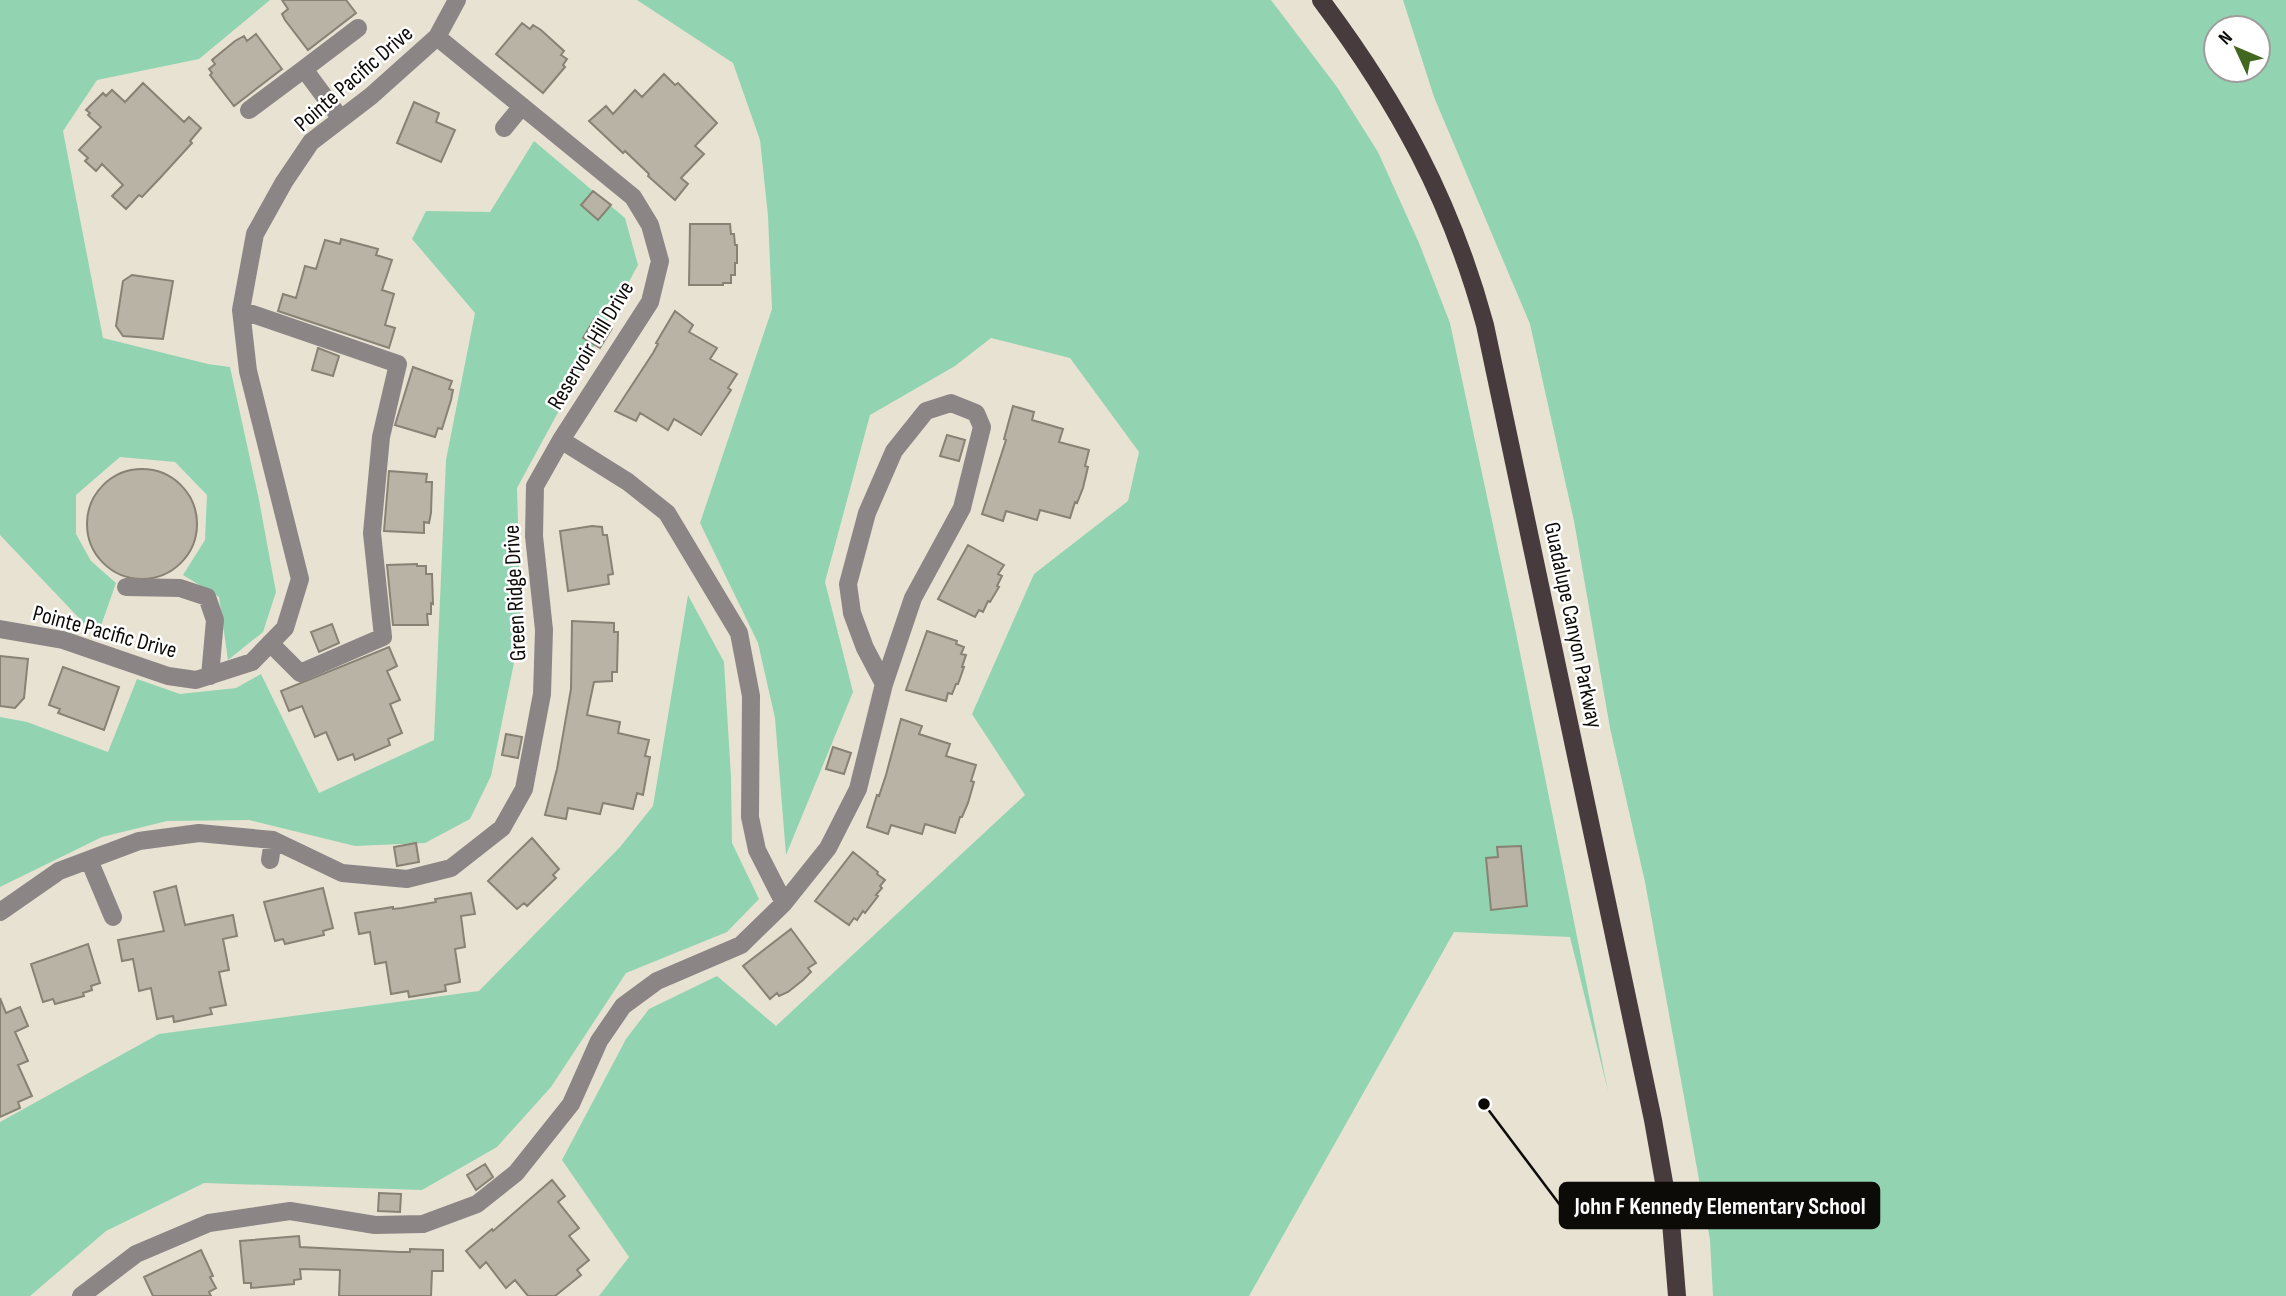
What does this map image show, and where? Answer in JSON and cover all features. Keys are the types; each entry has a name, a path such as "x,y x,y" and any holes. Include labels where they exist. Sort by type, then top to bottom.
{"main road":[{"name":"Guadalupe Canyon Parkway","path":"1321,0 1376,77 1418,149 1453,226 1485,325 1653,1120 1671,1222 1677,1296"}],"street":[{"name":"Pointe Pacific Drive","path":"0,629 63,640 168,676 197,680 252,662 285,628 300,579 248,371 241,310 255,234 284,182 311,142 336,130 437,37 457,0"},
{"path":"249,110 358,28"},
{"name":"Reservoir Hill Drive","path":"437,37 633,197 650,225 660,261 650,302 561,440 628,482 667,513 738,633 751,696 750,817 757,850 784,903"},
{"path":"304,69 336,130"},
{"path":"504,128 522,106"},
{"path":"241,310 398,364 381,437 372,533 383,637 300,673 270,643"},
{"path":"81,1296 136,1254 209,1223 290,1211 375,1224 423,1224 477,1204 516,1173 571,1104 599,1041 624,1006 657,981 741,946 784,903 828,848 858,789 884,684 913,598 962,508 982,428 976,413 951,403 926,411 894,451 867,513 848,584 852,612 865,648 884,684"},
{"name":"Green Ridge Drive","path":"0,912 59,871 139,841 199,833 273,840 342,873 407,879 451,868 502,828 524,789 542,694 544,630 534,536 535,486 561,440"},
{"path":"126,587 180,588 208,597 215,620 210,676"},
{"path":"270,860 273,840"},
{"path":"89,860 113,917"}],"green space":[{"path":"0,0 270,0 199,59 97,80 63,131 103,338 230,367 276,592 263,632 228,660 219,597 183,575 205,540 207,495 175,462 120,457 76,495 76,534 91,561 116,583 97,637 0,535"},
{"path":"637,0 1271,0 1337,87 1378,152 1419,243 1450,323 1516,633 1608,1091 1570,937 1454,932 1249,1296 599,1296 629,1257 562,1160 626,1039 649,1009 717,976 776,1026 1025,795 972,714 1034,574 1128,501 1139,452 1070,358 991,338 955,366 870,415 825,582 853,692 786,855 775,718 758,643 700,523 772,309 768,216 760,140 733,63"},
{"path":"1403,0 2286,0 2286,1296 1713,1296 1710,1240 1645,882 1610,728 1574,521 1530,324 1434,97"},
{"path":"534,141 625,218 638,265 517,488 521,628 491,776 470,819 425,843 355,846 249,820 167,821 102,837 0,887 0,717 27,722 108,752 137,679 180,694 236,688 261,674 319,793 434,740 446,460 475,313 412,239 426,211 490,212"},
{"path":"688,595 724,662 732,843 759,899 727,932 626,973 551,1087 497,1147 422,1190 204,1183 106,1231 30,1296 0,1296 0,1122 159,1034 479,991 620,847 653,806"}],"building":[{"path":"282,0 346,0 356,13 308,50 285,20 282,14 288,9"},
{"path":"522,23 530,29 533,25 541,30 564,51 561,55 567,59 563,65 565,67 543,93 496,54"},
{"path":"256,34 282,69 234,106 210,75 212,73 209,69 215,64 212,60 235,41 244,36 247,41"},
{"path":"664,74 675,85 678,83 717,123 695,146 704,154 681,178 688,184 675,200 625,151 623,153 589,121 606,106 613,114 635,90 642,97"},
{"path":"143,83 184,122 189,117 201,128 190,141 192,143 160,178 126,209 112,196 123,185 102,164 96,171 85,161 88,158 79,150 101,127 86,110 103,93 106,96 112,90 125,102"},
{"path":"414,102 439,113 436,122 455,130 441,162 397,143"},
{"path":"593,191 611,205 598,220 581,205"},
{"path":"690,224 730,224 731,234 734,234 737,245 737,263 735,275 731,275 731,283 689,285"},
{"path":"341,239 378,249 376,255 392,260 382,290 394,294 385,325 395,328 389,348 278,311 283,294 296,298 305,266 316,269 325,240 340,244"},
{"path":"132,275 173,281 163,339 123,336 116,326 123,281"},
{"path":"675,311 693,325 689,332 717,348 710,359 737,374 728,388 731,390 701,435 674,419 668,430 640,413 636,421 615,411 653,353"},
{"path":"595,318 612,328 600,348 583,338"},
{"path":"318,348 339,356 333,376 312,370"},
{"path":"413,367 452,381 449,389 453,390 451,400 442,429 438,428 435,437 395,425"},
{"path":"1013,406 1034,412 1032,420 1063,429 1059,442 1089,450 1083,488 1070,518 1040,510 1037,520 1006,511 1003,521 982,514 1006,440 1004,439"},
{"path":"947,435 965,440 959,461 940,456"},
{"path":"142,469 163,473 181,485 193,503 197,524 193,545 181,563 163,575 142,579 121,575 103,563 91,545 87,524 91,503 103,485 121,473"},
{"path":"389,471 427,474 426,482 432,482 431,513 429,523 424,522 424,533 384,531"},
{"path":"602,527 603,535 607,535 613,574 608,575 609,584 568,591 560,531"},
{"path":"968,545 1004,565 998,574 1002,576 997,586 999,587 983,612 979,610 975,617 938,599"},
{"path":"387,565 426,566 426,574 432,574 433,604 431,603 431,614 427,614 428,625 393,625"},
{"path":"572,621 614,623 614,632 618,632 617,672 612,672 612,681 594,682 587,715 620,722 618,733 649,740 645,756 650,757 643,795 637,793 633,809 603,803 600,814 568,808 566,819 545,815 557,769 571,689"},
{"path":"332,624 339,643 319,652 311,632"},
{"path":"927,631 957,641 956,644 964,647 961,654 966,655 964,667 958,684 952,694 948,693 946,701 906,690"},
{"path":"389,647 397,666 387,671 400,700 390,704 402,733 388,739 390,745 355,760 353,754 338,760 326,732 315,737 302,706 289,711 281,691"},
{"path":"0,656 28,659 24,698 15,708 0,706"},
{"path":"63,667 119,687 104,730 58,713 60,709 49,705"},
{"path":"901,719 922,726 919,734 950,744 946,756 976,765 968,803 955,833 925,824 922,834 891,825 888,834 867,827 886,775"},
{"path":"506,734 522,737 518,758 502,755"},
{"path":"833,747 851,753 844,774 826,769"},
{"path":"532,838 559,869 553,875 556,878 527,906 524,903 517,909 488,881"},
{"path":"416,843 419,862 397,866 394,847"},
{"path":"1521,846 1527,906 1491,910 1486,858 1498,857 1497,847"},
{"path":"853,852 885,880 876,895 878,896 865,913 863,911 857,920 854,918 849,925 815,901"},
{"path":"176,886 185,925 233,915 237,936 223,939 229,970 219,972 226,1005 210,1008 212,1014 174,1022 173,1016 157,1019 151,988 139,991 133,959 122,961 118,940 164,931 154,892"},
{"path":"323,888 333,928 323,931 324,935 285,944 283,939 275,941 264,902"},
{"path":"471,893 475,914 461,916 465,947 455,949 460,982 445,985 446,991 409,997 408,991 391,994 386,962 375,964 370,932 359,934 355,913 402,908"},
{"path":"791,929 816,963 808,968 811,972 788,992 779,996 777,993 770,999 743,966"},
{"path":"88,944 100,983 91,986 92,990 83,993 84,996 55,1004 53,999 43,1002 31,964"},
{"path":"0,998 6,1013 20,1007 28,1026 15,1032 28,1061 18,1065 32,1096 18,1102 20,1108 0,1117"},
{"path":"485,1164 493,1177 476,1190 467,1175"},
{"path":"552,1180 565,1196 558,1202 579,1228 569,1236 589,1260 577,1270 581,1275 555,1296 528,1296 515,1280 506,1288 486,1262 480,1268 466,1251"},
{"path":"379,1193 401,1194 400,1212 378,1211"},
{"path":"299,1236 300,1247 399,1252 410,1252 410,1249 443,1250 443,1271 432,1271 431,1296 339,1296 340,1270 300,1269 301,1279 294,1280 294,1284 251,1288 251,1283 244,1283 240,1241"},
{"path":"201,1250 216,1288 209,1292 211,1296 153,1296 144,1277"}],"place":[{"name":"John F Kennedy Elementary School","path":"1484,1104"}]}
